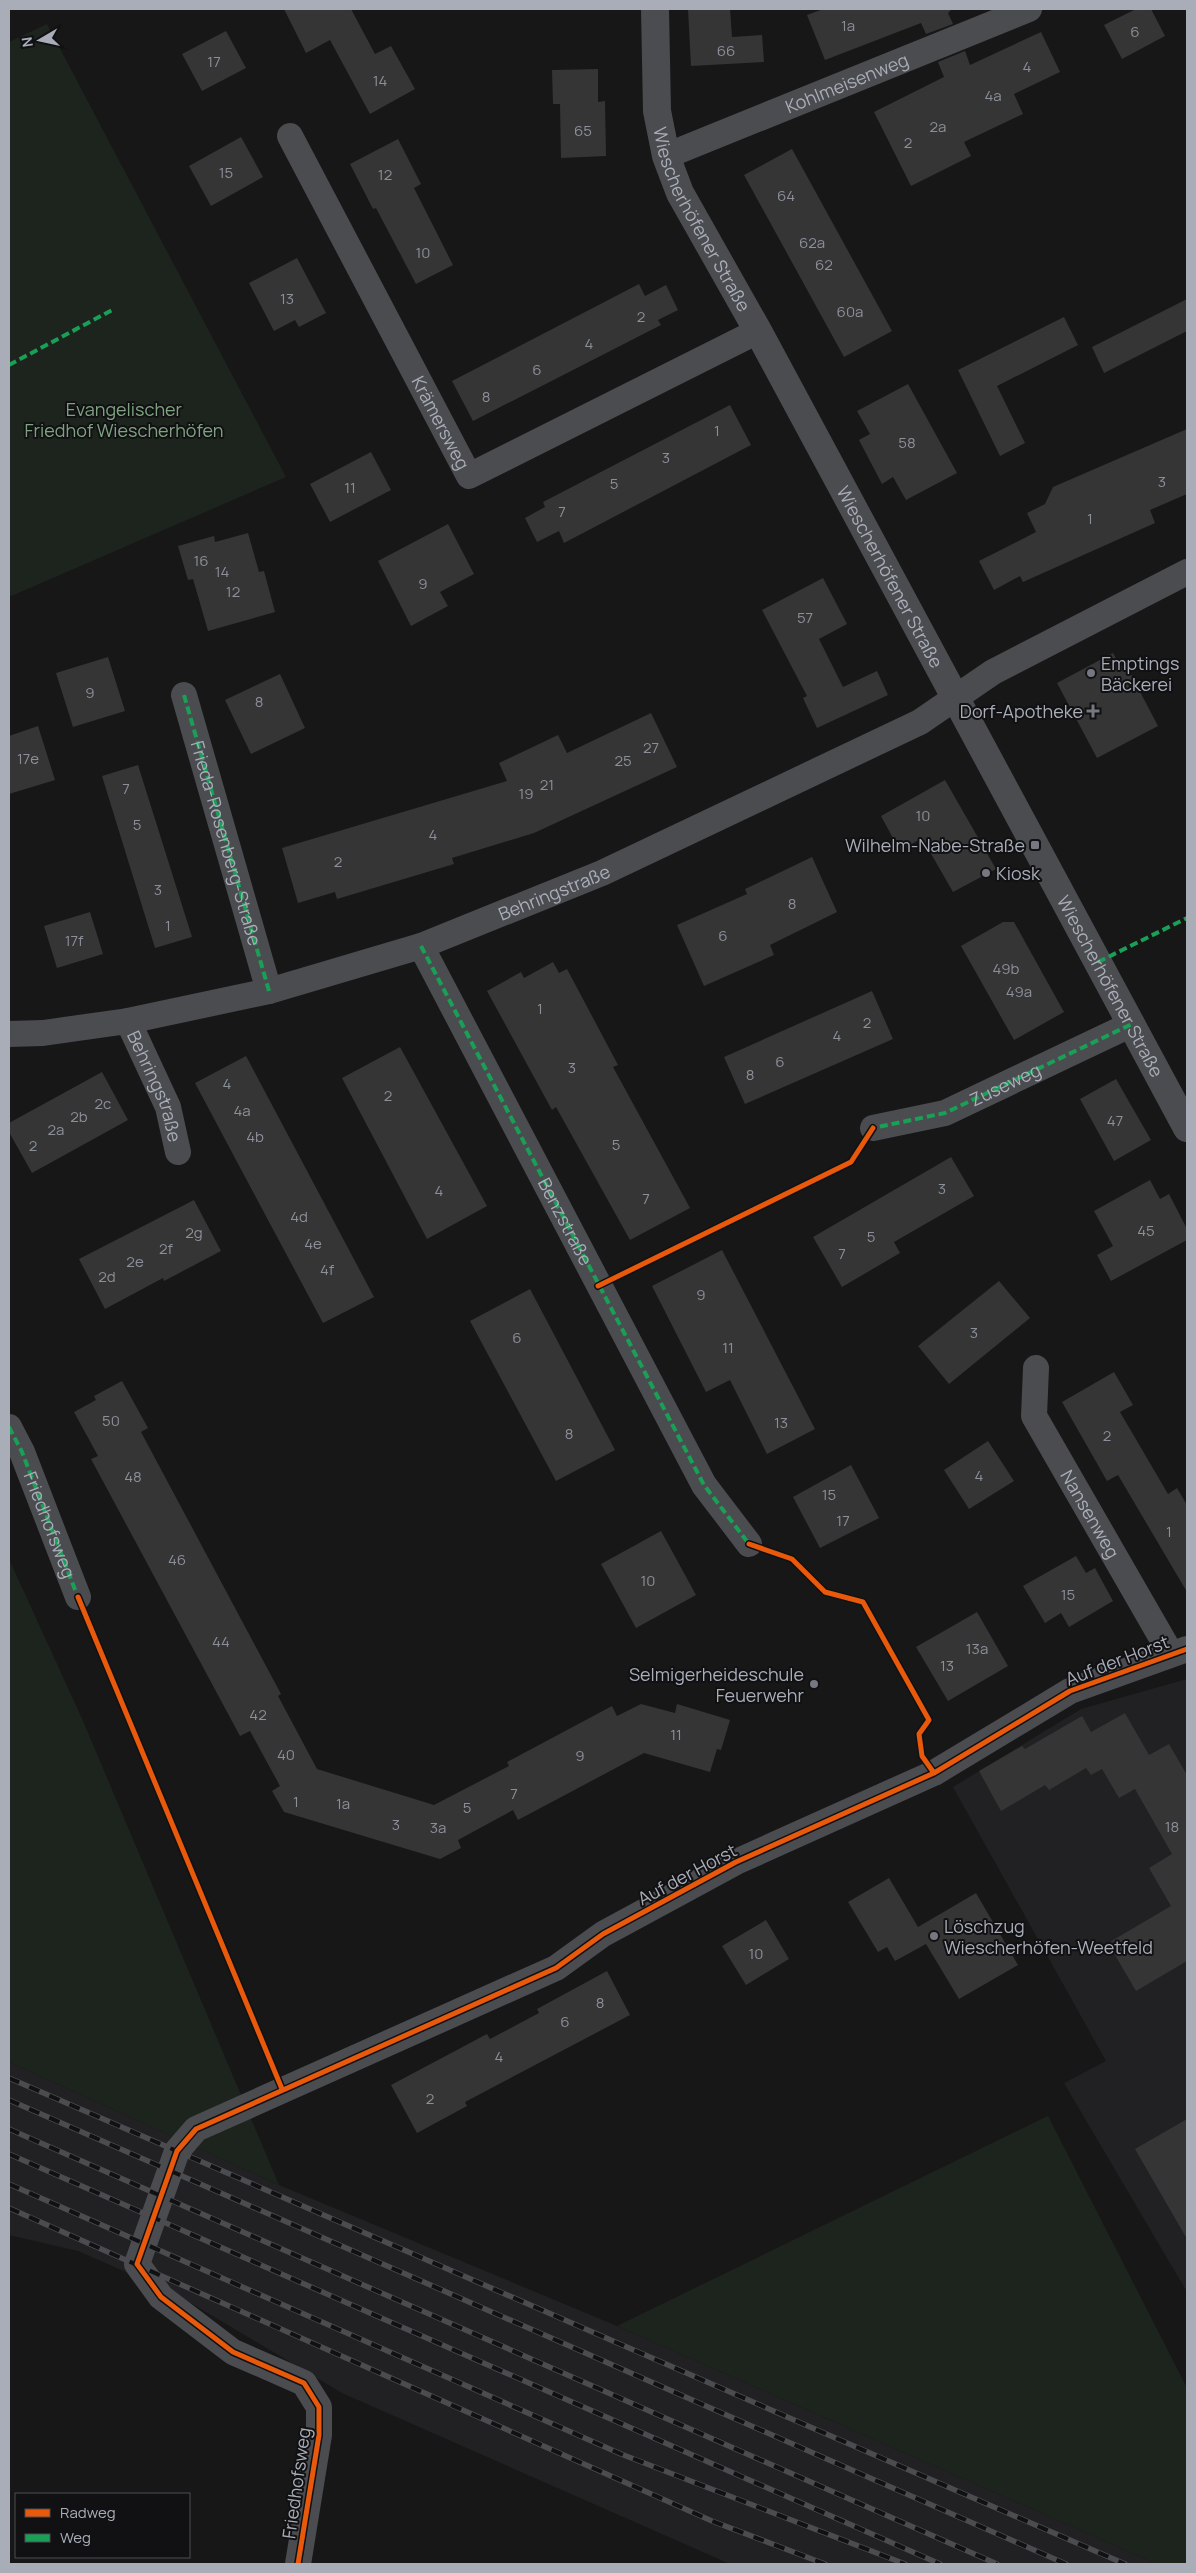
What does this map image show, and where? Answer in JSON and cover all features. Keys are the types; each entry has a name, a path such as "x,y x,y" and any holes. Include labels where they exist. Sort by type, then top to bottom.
{"street":[{"name":"Wiescherhöfener Straße","path":"655,9 657,111 666,156 680,193 758,331 1187,1128"},
{"name":"Kohlmeisenweg","path":"666,156 1029,9"},
{"name":"Krämersweg","path":"290,136 469,476 758,331"},
{"path":"955,697 993,672 1187,572"},
{"name":"Frieda-Rosenberg-Straße","path":"184,695 269,992"},
{"name":"Behringstraße","path":"9,1034 43,1033 128,1021 269,992 421,946 602,873 920,722 955,697"},
{"name":"Benzstraße","path":"421,946 704,1485 749,1544"},
{"name":"Behringstraße","path":"128,1021 168,1107 178,1152"},
{"name":"Zuseweg","path":"873,1128 945,1113 1132,1024"},
{"name":"Nansenweg","path":"1036,1368 1034,1416 1179,1651"},
{"name":"Friedhofsweg","path":"9,1426 22,1452 78,1597"},
{"name":"Auf der Horst","path":"282,2089 556,1968 603,1934 736,1862 934,1773 1070,1691 1179,1651"},
{"name":"Friedhofsweg","path":"282,2089 196,2129 176,2151 136,2264 161,2297 233,2352 304,2383 319,2407 319,2435 298,2564"}],"shaded area":[{"path":"1187,1679 1187,2292 1064,2083 1106,2061 953,1787 1081,1709"},
{"path":"9,2062 279,2185 617,2326 1157,2564 730,2564 342,2393 174,2293 78,2251 9,2235"}],"green space":[{"name":"Evangelischer Friedhof Wiescherhöfen","path":"47,24 286,477 9,597 9,42"},
{"path":"9,1559 83,1721 279,2185 9,2062"},
{"path":"1048,2116 1187,2388 1187,2564 1157,2564 617,2326"}],"building":[{"path":"284,9 351,9 375,54 391,46 415,89 370,114 330,40 306,53"},
{"path":"688,9 730,9 732,37 762,35 764,62 691,66"},
{"path":"823,9 952,9 948,13 953,24 926,34 921,23 825,60 807,15"},
{"path":"1136,9 1151,9 1165,36 1122,59 1104,25"},
{"path":"226,31 246,68 202,91 182,54"},
{"path":"1041,32 1060,72 1014,94 1023,114 964,142 971,156 911,186 874,112 944,77 938,62 965,51 970,65"},
{"path":"598,69 598,102 605,101 606,156 561,158 560,104 553,104 552,70"},
{"path":"241,137 263,177 211,206 189,166"},
{"path":"398,139 421,184 414,188 453,265 416,284 376,208 373,209 350,164"},
{"path":"792,149 892,331 844,357 744,175"},
{"path":"297,258 326,313 299,327 295,320 274,331 249,283"},
{"path":"639,284 645,296 666,285 678,310 658,320 661,325 473,421 452,381"},
{"path":"1187,299 1187,331 1104,373 1092,347"},
{"path":"1064,317 1078,345 997,386 1025,443 1000,456 958,370"},
{"path":"908,384 957,473 906,500 893,477 882,484 859,440 870,434 857,411"},
{"path":"730,405 751,445 564,543 559,531 537,542 525,518 545,507 543,502"},
{"path":"1187,429 1187,494 1150,510 1155,523 1023,582 1020,576 994,590 979,561 1036,532 1027,513 1045,504 1053,487"},
{"path":"371,452 391,490 330,522 310,484"},
{"path":"448,524 474,574 440,592 448,606 411,626 378,561"},
{"path":"248,533 259,572 264,571 275,612 208,631 193,579 188,580 178,546 214,536 215,542"},
{"path":"823,578 847,624 819,639 843,687 877,671 888,695 817,728 803,698 807,696 762,610"},
{"path":"1113,653 1120,666 1125,663 1158,726 1097,758 1057,683"},
{"path":"108,657 125,711 73,727 56,673"},
{"path":"280,674 305,728 251,754 225,700"},
{"path":"651,713 677,767 534,833 452,858 454,864 337,899 335,892 298,903 282,848 507,781 499,763 558,735 567,753"},
{"path":"38,726 55,780 9,794 9,736"},
{"path":"138,765 192,937 155,948 102,776"},
{"path":"945,780 996,869 953,892 922,838 900,851 881,816"},
{"path":"812,857 837,912 770,945 774,955 704,986 677,925 747,894 745,889"},
{"path":"90,912 103,954 57,968 44,926"},
{"path":"1003,922 1014,922 1064,1012 1014,1040 961,946"},
{"path":"553,962 559,973 567,969 618,1065 613,1067 690,1208 630,1240 556,1107 552,1110 487,991 521,972 524,978"},
{"path":"872,991 893,1039 745,1104 724,1057"},
{"path":"400,1047 487,1206 427,1239 342,1078"},
{"path":"246,1056 374,1297 323,1323 195,1083"},
{"path":"102,1072 128,1120 32,1173 9,1132 9,1123"},
{"path":"1116,1079 1151,1140 1114,1161 1080,1099"},
{"path":"951,1157 974,1196 894,1242 900,1253 842,1287 813,1237"},
{"path":"1150,1180 1160,1199 1169,1194 1187,1229 1187,1240 1111,1281 1097,1255 1113,1246 1094,1211"},
{"path":"194,1200 221,1251 164,1281 163,1278 105,1309 79,1259"},
{"path":"722,1250 815,1429 767,1454 730,1380 706,1392 652,1286"},
{"path":"999,1281 1030,1318 949,1384 918,1346"},
{"path":"530,1289 615,1450 556,1481 470,1321"},
{"path":"1114,1372 1133,1405 1120,1412 1168,1494 1177,1488 1187,1505 1187,1592 1118,1475 1107,1481 1062,1402"},
{"path":"122,1381 148,1428 141,1432 281,1694 278,1696 317,1769 434,1805 509,1766 507,1762 612,1706 617,1716 641,1704 675,1713 677,1704 730,1720 721,1750 717,1749 710,1772 644,1753 518,1820 513,1810 458,1840 461,1848 440,1859 284,1812 272,1791 280,1786 250,1731 240,1736 91,1459 98,1456 74,1412 96,1400 94,1396"},
{"path":"988,1441 1014,1481 969,1509 944,1470"},
{"path":"851,1465 879,1518 820,1548 793,1497"},
{"path":"661,1531 696,1595 636,1628 601,1564"},
{"path":"1076,1556 1086,1573 1095,1568 1113,1601 1069,1627 1061,1613 1045,1623 1023,1586"},
{"path":"977,1612 1008,1666 948,1701 916,1647"},
{"path":"1125,1713 1149,1755 1169,1744 1187,1775 1187,1961 1136,1991 1108,1943 1171,1906 1149,1868 1172,1854 1135,1789 1119,1798 1102,1769 1091,1775 1086,1768 1049,1790 1045,1785 1001,1811 979,1771 1022,1746 1025,1749 1082,1716 1091,1732"},
{"name":"Löschzug Wiescherhöfen-Weetfeld","path":"889,1878 918,1927 976,1893 1018,1965 959,1999 926,1944 895,1961 887,1947 878,1952 848,1902"},
{"path":"766,1920 789,1959 746,1985 722,1946"},
{"path":"607,1971 630,2015 465,2102 467,2106 417,2133 391,2085 487,2034 490,2039 539,2013 537,2009"},
{"path":"1187,2119 1187,2239 1135,2149"}],"railway":[{"path":"9,2078 1125,2564"},
{"path":"9,2100 1066,2564"},
{"path":"9,2129 997,2564"},
{"path":"9,2154 940,2564"},
{"path":"9,2184 621,2454 905,2564"},
{"path":"9,2208 712,2521 825,2564"}],"marked path":[{"path":"9,365 114,309"},
{"path":"184,695 269,991"},
{"path":"1098,962 1187,918"},
{"path":"421,946 704,1485 749,1544 753,1546"},
{"path":"870,1132 873,1128 945,1113 1132,1024"},
{"path":"9,1427 22,1452 79,1600"}],"cycle path":[{"path":"598,1286 851,1162 873,1128"},
{"path":"749,1544 792,1559 825,1592 863,1602 929,1720 919,1734 922,1756 934,1773"},
{"path":"78,1597 282,2089"},
{"path":"298,2564 319,2435 319,2407 304,2383 233,2352 161,2297 137,2264 177,2151 196,2129 556,1968 603,1934 736,1862 934,1773 1070,1691 1187,1649"}],"place":[{"name":"Emptings Bäckerei","path":"1091,673"},
{"name":"Dorf-Apotheke","path":"1093,711"},
{"name":"Wilhelm-Nabe-Straße","path":"1035,845"},
{"name":"Kiosk","path":"986,873"},
{"name":"Selmigerheideschule Feuerwehr","path":"814,1684"},
{"name":"Löschzug Wiescherhöfen-Weetfeld","path":"934,1936"}]}
